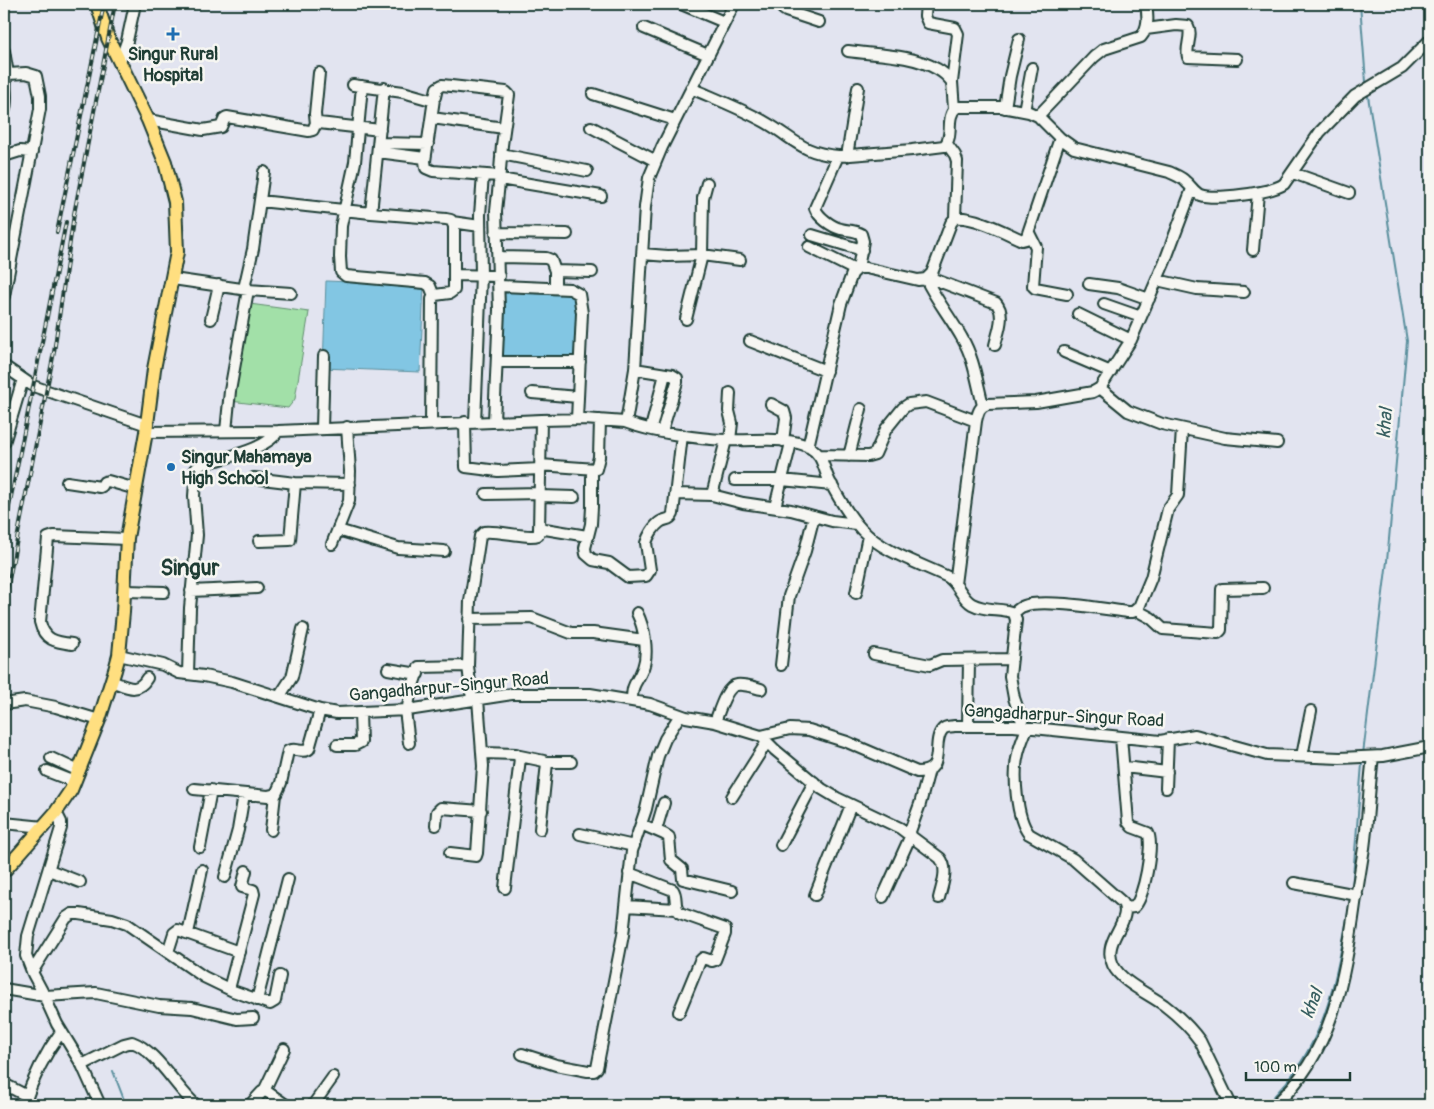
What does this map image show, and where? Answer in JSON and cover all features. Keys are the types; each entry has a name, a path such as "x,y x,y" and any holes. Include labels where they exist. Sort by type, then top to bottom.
{"main road":[{"path":"4,871 56,812 77,776 112,681 118,655 125,591 126,540 147,428 154,369 173,278 178,244 175,202 165,162 148,120 104,28 97,4"}],"street":[{"path":"120,61 127,41 135,4"},
{"path":"680,4 724,22"},
{"path":"625,422 628,417 635,369 646,194 649,178 675,120 734,4"},
{"path":"782,4 783,9 786,11 819,22"},
{"path":"926,4 925,16 928,23 952,27 957,30 959,40 952,82 954,109 950,116 947,144 957,161 955,218 951,223 927,278 932,292 962,338 973,365 983,405 977,414 955,584"},
{"path":"1038,116 1094,57 1104,49 1141,37 1146,29 1148,18 1146,4"},
{"path":"1146,29 1186,25 1189,26 1190,30 1186,53 1188,57 1237,59"},
{"path":"644,28 708,55"},
{"path":"1005,108 1019,39"},
{"path":"954,109 962,106 1024,111 1038,116 1068,144 1083,151 1170,172 1202,195 1258,192 1278,188 1284,184 1320,132 1355,96 1402,68 1430,40"},
{"path":"4,51 7,101 4,112"},
{"path":"848,51 905,58 921,62 937,68 952,82"},
{"path":"1024,111 1032,68"},
{"path":"148,120 203,130 222,127 227,117 309,131 313,130 316,124 319,73"},
{"path":"4,296 8,252 32,152 40,109 40,96 36,76 30,74 5,78"},
{"path":"430,423 432,299 434,296 430,286 425,283 343,275 340,269 340,257 344,210 354,170 358,128 358,85 403,92 429,100 434,99"},
{"path":"494,421 499,281 496,211 500,178 504,128 509,100 508,93 442,85 437,88 425,158 425,166 430,171 483,175 500,178 601,196"},
{"path":"372,213 384,88"},
{"path":"691,88 764,122 808,150 826,155 842,156 921,149 940,147 947,144"},
{"path":"808,446 840,304 849,280 857,269 862,250 863,238 861,234 838,228 818,214 815,208 842,156 858,88"},
{"path":"594,94 675,120"},
{"path":"432,118 504,128"},
{"path":"316,124 380,130"},
{"path":"591,127 656,161"},
{"path":"955,218 978,221 1022,240 1026,239 1060,138"},
{"path":"378,147 428,144"},
{"path":"378,147 425,158"},
{"path":"4,156 20,151 32,152"},
{"path":"501,154 587,171"},
{"path":"226,431 230,392 248,290 245,284 253,249 264,172"},
{"path":"1293,173 1349,193"},
{"path":"483,175 480,226 481,275 466,467 498,471 540,467 592,470 597,468 599,463 600,420"},
{"path":"686,319 702,255 703,198 707,183"},
{"path":"983,405 1036,402 1093,392 1100,388 1131,340 1157,280 1192,189"},
{"path":"1253,250 1258,192"},
{"path":"260,201 446,219 452,222 480,226"},
{"path":"434,296 453,292 455,275 454,226 452,222"},
{"path":"496,233 567,234"},
{"path":"1029,233 1036,247 1032,281 1034,288 1067,294"},
{"path":"812,235 862,250"},
{"path":"809,247 857,269 866,268 918,280 927,278 996,303 1001,317 995,345"},
{"path":"642,254 668,256 702,255 740,260"},
{"path":"498,257 549,259 553,262 556,272 555,288"},
{"path":"556,272 592,272"},
{"path":"455,275 481,275 499,281 574,290 580,296 582,313 577,419"},
{"path":"173,278 248,290 291,293"},
{"path":"1157,280 1197,289 1244,292"},
{"path":"1089,284 1118,288 1149,299"},
{"path":"211,319 219,285"},
{"path":"1104,304 1140,317"},
{"path":"1078,314 1131,340"},
{"path":"750,341 826,371"},
{"path":"1064,352 1112,372"},
{"path":"322,428 324,356"},
{"path":"497,362 580,362"},
{"path":"4,366 33,386 147,428 278,431 430,423 577,419 625,422 682,435 728,440 787,442 808,446 819,455 832,485 856,524 868,536 883,547 948,577 971,604 985,610 1014,613"},
{"path":"635,369 676,376 678,382 662,431"},
{"path":"651,428 665,374"},
{"path":"4,444 23,380"},
{"path":"1100,388 1121,407 1134,415 1182,429 1226,438 1277,443"},
{"path":"532,393 578,397"},
{"path":"712,495 732,424 729,409 730,393"},
{"path":"819,455 872,456 877,453 881,438 886,429 903,408 914,403 926,402 976,421"},
{"path":"771,404 782,409 785,414 787,442 782,480 775,507"},
{"path":"848,456 861,409"},
{"path":"450,853 477,855 482,753 475,699 468,666 471,586 481,535 486,532 534,536 538,534 541,420"},
{"path":"332,544 348,506 350,484 347,427"},
{"path":"1014,613 1024,606 1034,604 1075,605 1127,612 1136,610 1139,607 1151,578 1168,509 1178,495 1182,429"},
{"path":"188,673 191,591 198,535 194,496 196,469 202,463 225,458 262,445 272,439 278,431"},
{"path":"592,470 592,516 585,552 590,559 609,563 628,576 646,576 650,570 647,539 659,523 672,516 682,435"},
{"path":"254,478 295,483 350,484"},
{"path":"735,480 782,480 832,485"},
{"path":"66,482 100,487 104,482 108,481 136,489"},
{"path":"259,541 290,540 295,483"},
{"path":"486,494 574,497"},
{"path":"676,494 712,495 743,503 775,507 832,521 856,524"},
{"path":"781,664 788,602 814,516"},
{"path":"539,528 587,536"},
{"path":"338,530 398,548 444,551"},
{"path":"72,644 50,640 46,637 41,627 40,617 45,583 48,538 54,536 126,540"},
{"path":"856,593 868,536"},
{"path":"191,591 257,588"},
{"path":"1136,610 1151,618 1163,629 1218,633 1221,630 1222,589 1262,588"},
{"path":"125,591 164,592"},
{"path":"632,701 633,685 644,665 644,640 637,613"},
{"path":"1014,613 1016,620 1010,676 1026,727 1018,753 1016,771 1020,811 1025,828 1029,834 1073,859 1123,903 1126,908 1125,916 1112,939 1110,948 1113,965 1118,973 1166,1007 1193,1031 1203,1046 1232,1105"},
{"path":"470,619 532,618 571,633 644,640"},
{"path":"279,697 292,677 302,629"},
{"path":"874,654 930,665 942,660 1012,659"},
{"name":"Gangadharpur-Singur Road","path":"118,655 163,665 175,672 232,682 320,710 337,713 406,710 512,694 590,694 660,707 680,715 715,722 764,739"},
{"path":"968,726 969,660"},
{"path":"409,743 406,710 408,696 421,667 468,666"},
{"path":"388,669 418,674"},
{"path":"112,681 136,688 141,686 147,678"},
{"path":"715,722 727,692 732,686 738,685 761,689"},
{"path":"4,704 25,701 56,707 99,720"},
{"path":"271,830 275,795 281,783 288,751 294,749 304,751 309,749 320,710"},
{"path":"1302,756 1311,711"},
{"path":"337,746 355,745 361,742 360,713"},
{"path":"522,1054 574,1068 596,1070 623,935 629,873 634,846 648,800 658,756 680,715"},
{"name":"Gangadharpur-Singur Road","path":"929,770 936,762 940,735 943,729 954,726 1006,725 1151,740 1195,736 1219,741 1256,753 1279,756 1373,757 1430,747"},
{"path":"732,797 764,739 790,729 810,730 846,742 918,772 929,770 910,834 884,896"},
{"path":"1122,737 1128,822 1132,827 1148,833 1151,840 1140,900 1134,907 1126,908"},
{"path":"764,739 830,794 910,834 943,861 945,872 939,898"},
{"path":"1166,788 1168,739"},
{"path":"482,753 508,754 546,762 571,762"},
{"path":"505,888 520,756"},
{"path":"1275,1105 1291,1091 1304,1074 1332,1017 1344,973 1357,895 1373,757"},
{"path":"51,758 77,776"},
{"path":"540,829 547,770 546,762"},
{"path":"1124,767 1167,772"},
{"path":"47,771 77,776"},
{"path":"781,845 814,782"},
{"path":"194,789 268,796 275,795"},
{"path":"200,847 212,790"},
{"path":"226,877 238,830 244,794"},
{"path":"656,830 664,803"},
{"path":"815,895 851,805"},
{"path":"436,825 437,812 441,808 480,811"},
{"path":"56,812 61,822 61,828 27,942 26,956 61,1032 82,1065 100,1105"},
{"path":"4,823 44,827"},
{"path":"641,824 669,838 671,860 682,869 683,879 732,891"},
{"path":"580,834 634,846"},
{"path":"48,870 80,882"},
{"path":"188,933 202,870"},
{"path":"229,989 254,894 253,890 242,887 246,871"},
{"path":"629,873 674,890 676,909"},
{"path":"257,1000 288,879"},
{"path":"1294,883 1357,895"},
{"path":"626,906 676,909 680,913 696,920 724,928 725,931 715,960 712,962 703,958 700,961 679,1012"},
{"path":"32,972 66,918 72,914 121,921 141,932 196,972 229,989 270,1004 274,1004 280,976"},
{"path":"168,952 175,931 178,930 239,952"},
{"path":"4,989 45,996 96,993 159,1006 192,1008 236,1019 253,1018"},
{"path":"4,1084 26,1101 41,1061 61,1032"},
{"path":"82,1065 124,1044 132,1042 152,1056 181,1091 196,1105"},
{"path":"250,1105 264,1091 284,1049"},
{"path":"313,1105 333,1078"},
{"path":"264,1091 286,1105"}],"green space":[{"path":"242,303 309,312 295,399 288,408 230,401"}],"water":[{"path":"326,281 424,285 420,372 323,368"},
{"path":"501,289 576,289 576,360 502,361"}],"waterway":[{"name":"khal","path":"1360,4 1366,82"},
{"name":"khal","path":"1363,754 1387,561 1407,341 1368,96"},
{"name":"khal","path":"1352,889 1362,764"},
{"name":"khal","path":"1265,1105 1286,1083 1314,1040 1331,995 1351,897"},
{"path":"113,1071 126,1105"}],"railway":[{"path":"57,232 104,4"},
{"path":"4,605 54,352 74,214 115,4"},
{"path":"4,532 66,222"}],"place":[{"name":"Singur Rural Hospital","path":"173,34"},
{"name":"Singur Mahamaya High School","path":"171,467"}],"district":[{"name":"Singur","path":"190,568"}]}
